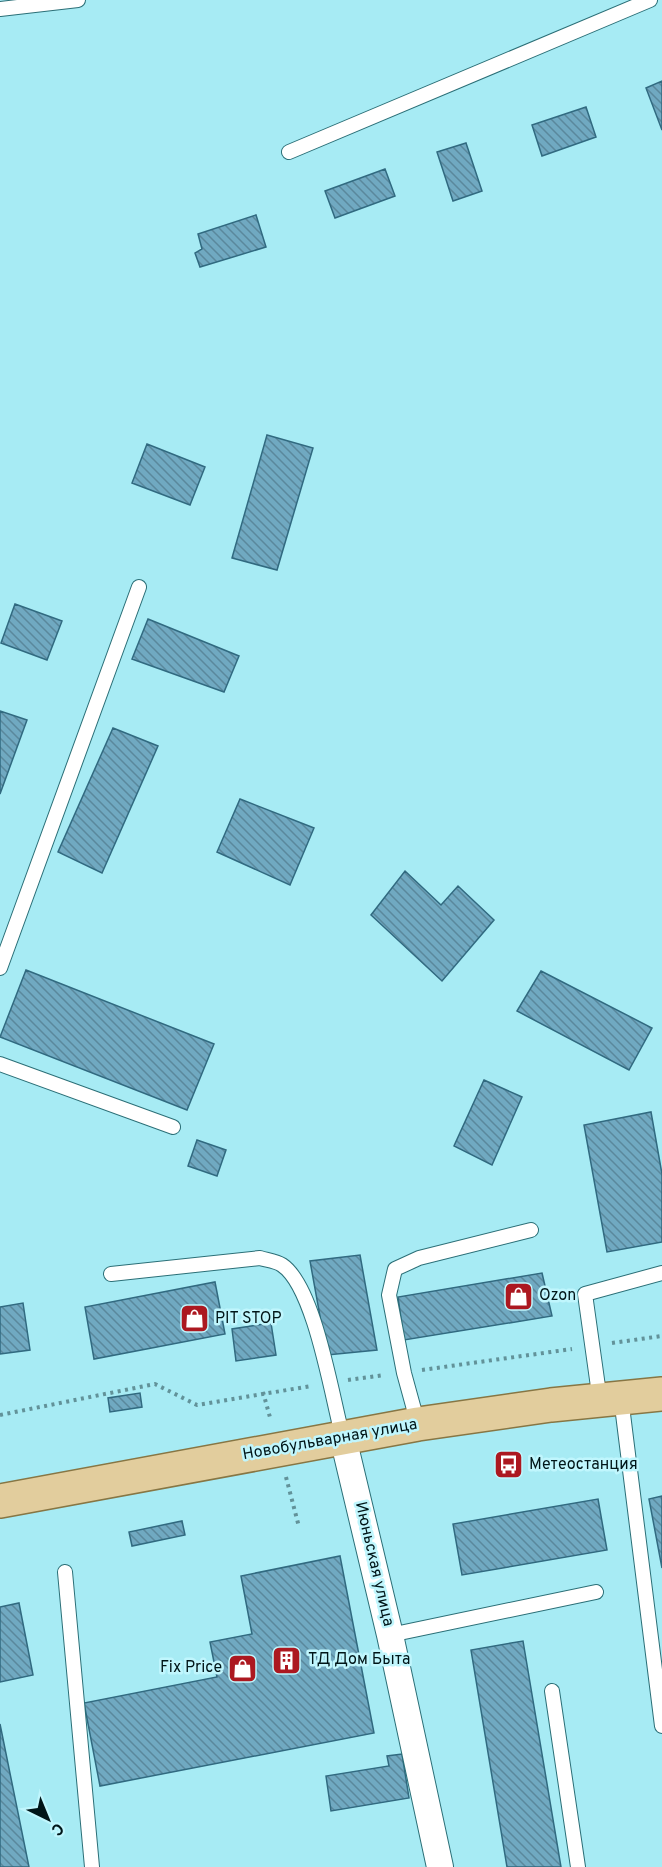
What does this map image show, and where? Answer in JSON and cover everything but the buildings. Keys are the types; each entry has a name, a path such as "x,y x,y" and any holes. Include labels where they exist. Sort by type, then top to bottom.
{"main road":[{"name":"Новобульварная улица","path":"0,1501 418,1424 662,1394"}],"street":[{"name":"Июньская улица","path":"343,1438 390,1635 440,1867"}],"lane":[{"path":"0,9 78,0"},
{"path":"289,152 650,0"},
{"path":"0,968 139,587"},
{"path":"0,1064 173,1127"},
{"path":"418,1424 404,1373 389,1295 395,1269 419,1258 531,1230"},
{"path":"111,1274 260,1258 282,1265 301,1289 316,1321 328,1383 343,1438"},
{"path":"662,1273 585,1294 592,1346 611,1400 662,1726"},
{"path":"65,1572 92,1867"},
{"path":"390,1635 596,1592"},
{"path":"552,1691 578,1867"}],"path":[{"path":"0,1415 156,1384 197,1405 328,1383 662,1336"}],"place":[{"name":"Ozon","path":"518,1296"},
{"name":"PIT STOP","path":"194,1319"},
{"name":"Метеостанция","path":"508,1465"},
{"name":"ТД Дом Быта","path":"287,1660"},
{"name":"Fix Price","path":"243,1668"}]}
